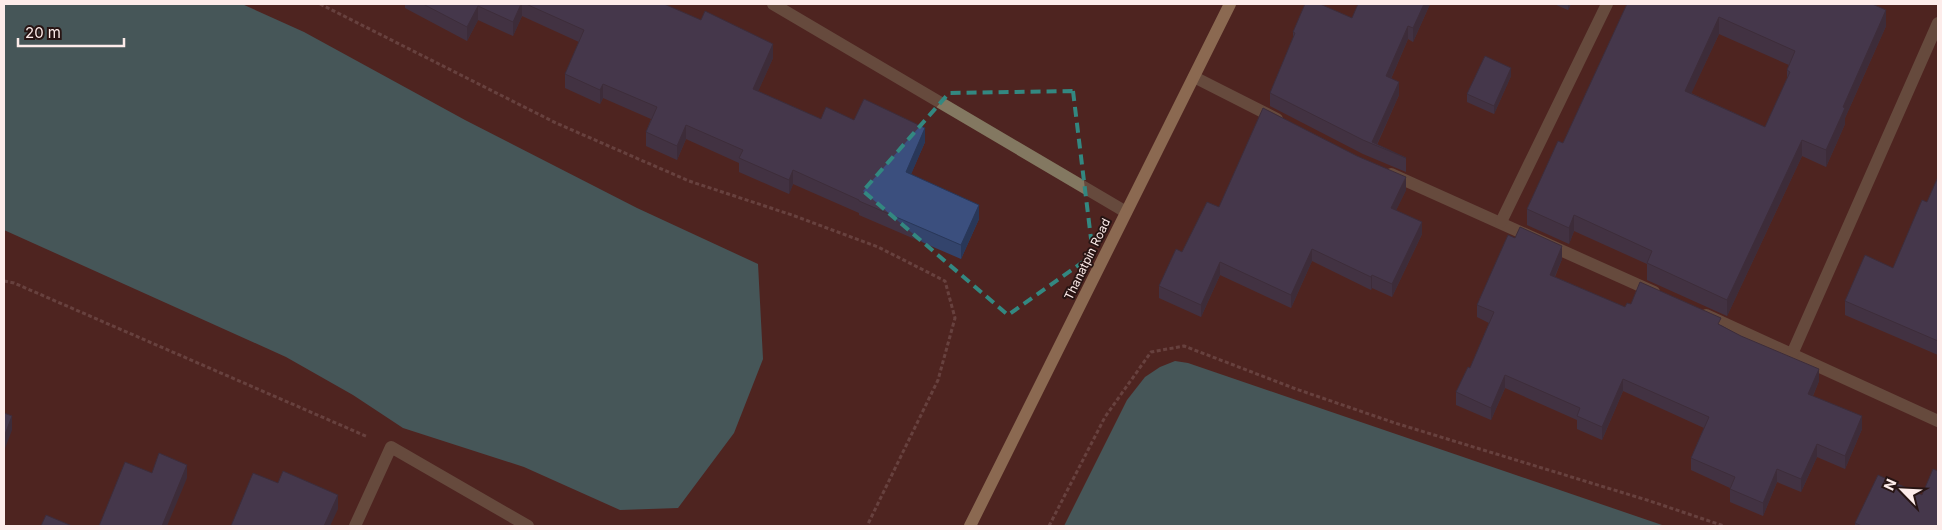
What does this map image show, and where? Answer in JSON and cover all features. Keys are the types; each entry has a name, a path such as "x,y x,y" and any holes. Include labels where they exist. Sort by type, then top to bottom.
{"main road":[{"name":"Thanatpin Road","path":"970,526 1230,4"}],"street":[{"path":"773,4 790,8 1126,212"},
{"path":"1501,222 1607,4"},
{"path":"1792,354 1938,23"},
{"path":"1194,76 1290,126"},
{"path":"1377,168 1665,296"},
{"path":"1692,309 1938,421"},
{"path":"355,526 391,447 528,526"}],"path":[{"path":"320,4 556,123 689,181 792,215 878,247 945,281 956,318 938,380 868,526"},
{"path":"4,281 14,283 391,447"},
{"path":"1048,526 1105,417 1151,352 1184,346 1296,389 1386,420 1650,500 1724,526"}],"highlighted area":[{"path":"1073,91 1093,255 1008,315 863,191 949,93"}],"water":[{"path":"4,4 242,4 304,32 465,120 637,208 758,264 763,359 734,433 678,508 620,510 524,467 403,428 353,395 286,357 4,230"},
{"path":"1175,361 1188,363 1665,526 1064,526 1127,400 1145,377 1160,367"}],"building":[{"path":"423,4 521,4 513,22 478,6 467,27"},
{"path":"526,4 664,4 701,20 705,11 773,44 753,89 821,119 826,107 854,120 864,99 925,128 906,172 979,205 961,245 793,170 789,180 739,158 743,150 686,125 677,146 646,132 657,107 603,84 600,90 565,74 584,30"},
{"path":"1305,4 1320,4 1352,18 1358,4 1424,4 1413,28 1408,26 1386,76 1399,82 1372,142 1406,158 1363,140 1270,93"},
{"path":"1627,4 1872,4 1886,10 1826,150 1802,140 1727,300 1647,263 1652,251 1574,215 1569,228 1527,209 1558,141 1563,143","holes":["1719,17 1795,51 1787,70 1790,72 1765,127 1685,91"]},
{"path":"1485,56 1511,68 1494,106 1467,94"},
{"path":"1263,108 1357,156 1406,177 1391,208 1422,222 1392,284 1372,275 1371,277 1312,249 1291,295 1220,262 1201,305 1159,286 1176,249 1182,252 1207,202 1219,207"},
{"path":"1938,177 1938,341 1845,301 1865,255 1893,268 1922,200 1927,202"},
{"path":"1520,227 1562,246 1550,275 1625,307 1627,303 1631,304 1640,282 1721,318 1718,324 1741,336 1819,369 1808,394 1862,416 1845,456 1817,444 1801,479 1777,469 1763,503 1730,489 1735,477 1691,458 1709,417 1623,379 1602,427 1577,416 1580,408 1505,375 1491,408 1456,392 1468,367 1470,368 1494,312 1477,305 1508,235 1515,238"},
{"path":"4,413 12,416 4,437"},
{"path":"159,453 187,465 162,526 99,526 125,462 152,473"},
{"path":"1933,469 1938,471 1938,526 1862,526 1855,523 1878,475 1922,495"},
{"path":"283,471 338,495 324,526 231,526 253,473 278,483"},
{"path":"46,515 72,526 41,526"}]}
